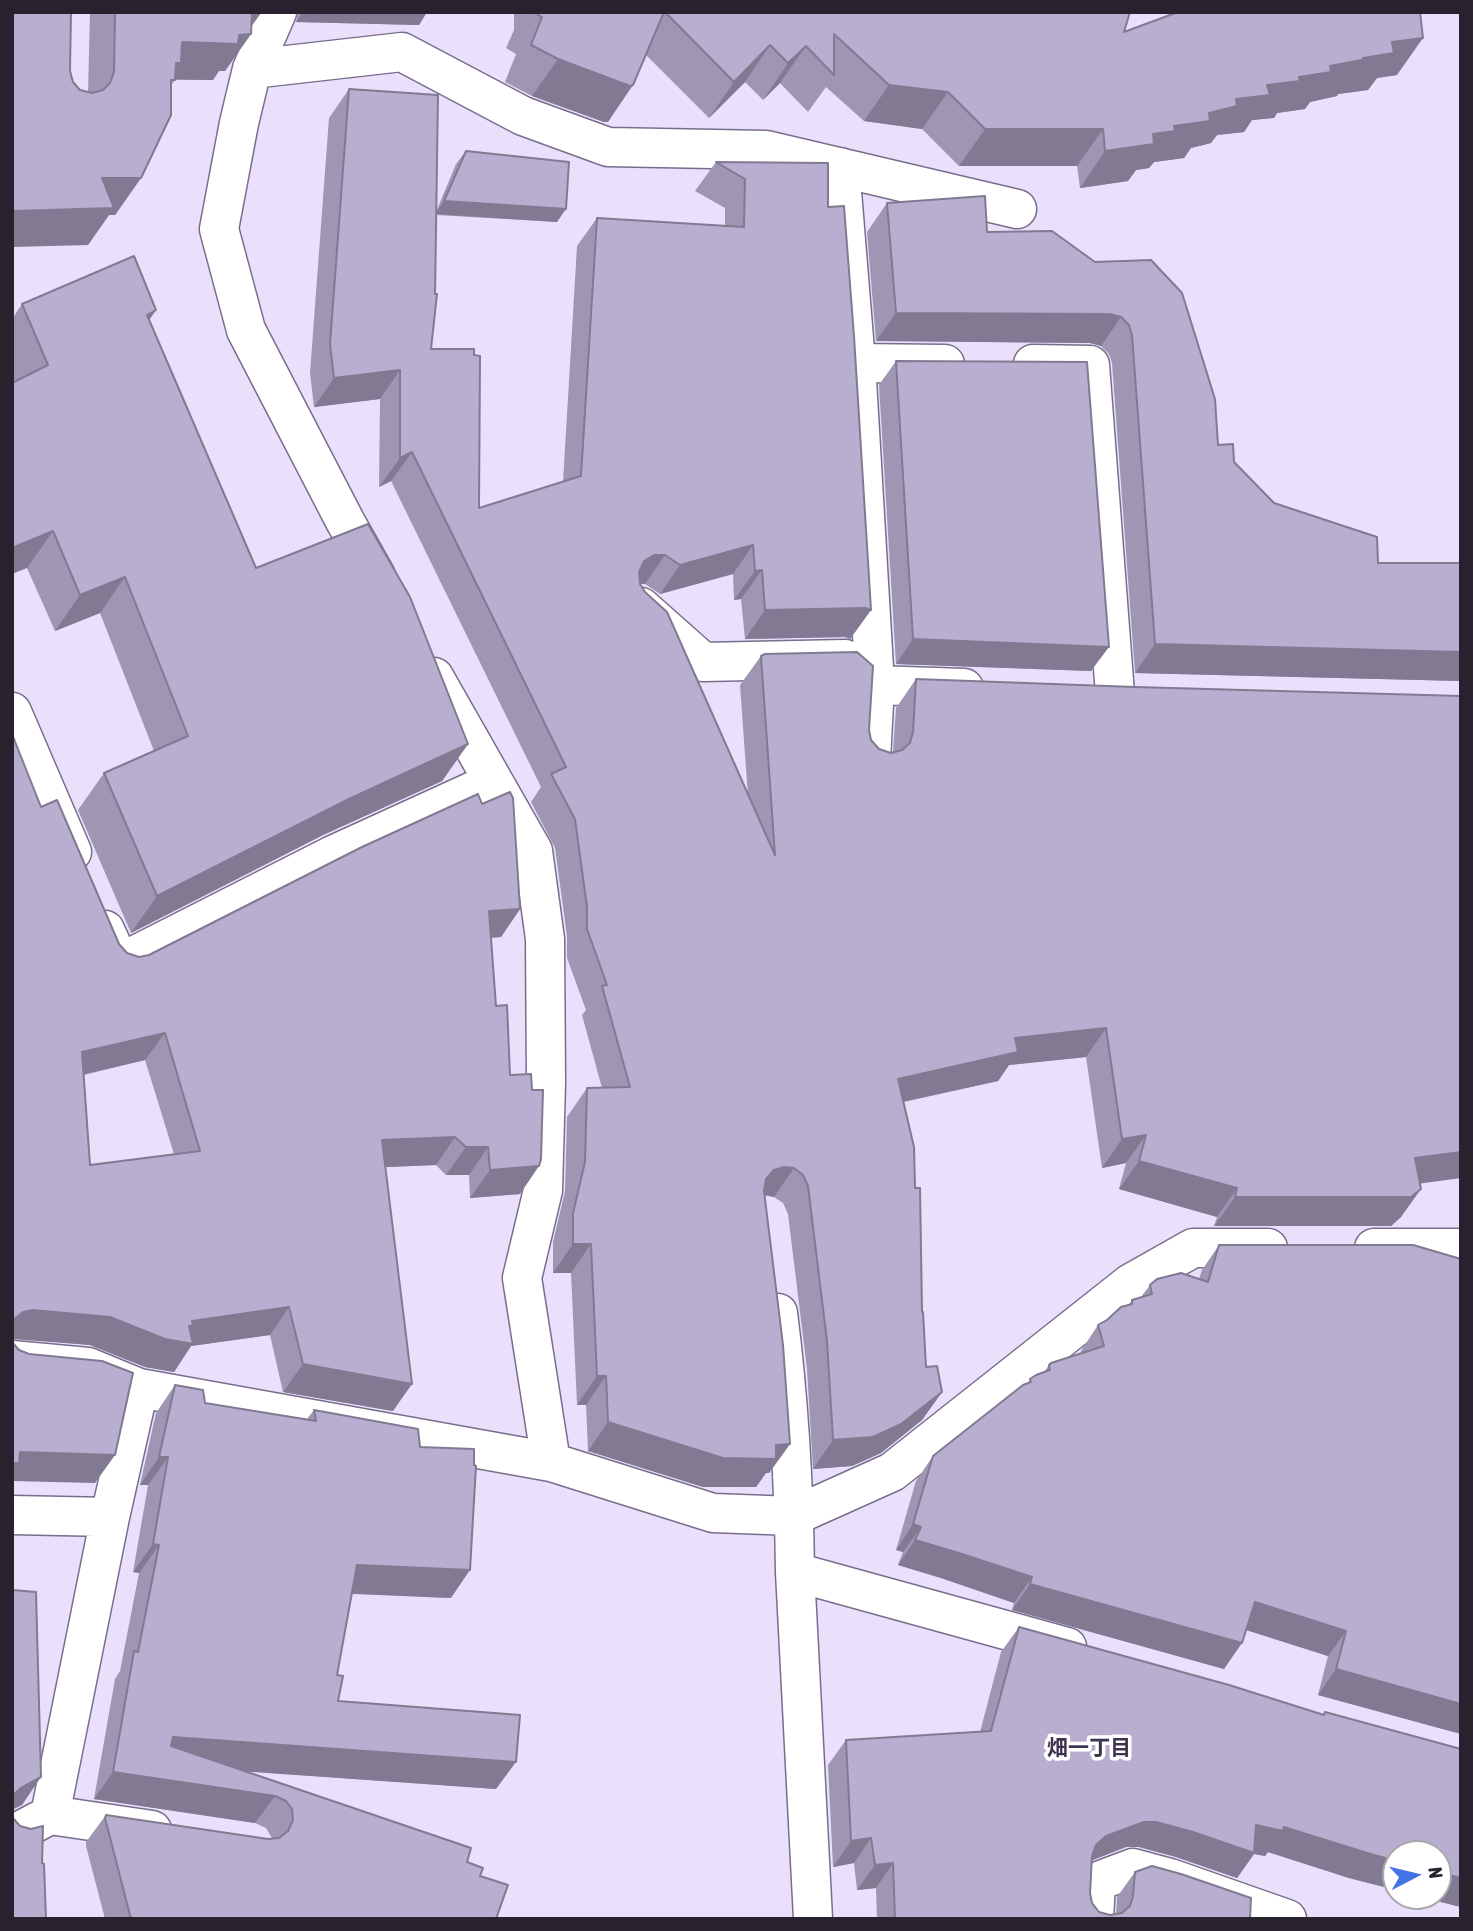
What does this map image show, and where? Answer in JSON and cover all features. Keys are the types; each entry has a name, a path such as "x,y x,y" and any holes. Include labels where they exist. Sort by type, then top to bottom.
{"street":[{"path":"277,12 252,69 219,229 246,330 345,521 392,604"},
{"path":"252,69 402,51 523,116 608,147 766,150 1017,209"},
{"path":"840,167 856,363 875,685 871,760"},
{"path":"856,363 1090,365 1129,694 1075,692"},
{"path":"640,605 703,662 845,659 875,685 995,689"},
{"path":"419,652 533,851 545,939 546,1083 543,1190 522,1278 551,1462"},
{"path":"12,712 120,963 333,855 493,782"},
{"path":"12,1360 88,1367 139,1388 551,1462 713,1513 794,1516 892,1472 1131,1283 1193,1248 1305,1248"},
{"path":"1346,1248 1460,1248"},
{"path":"774,1281 785,1371 794,1516 813,1919"},
{"path":"50,1815 139,1388"},
{"path":"12,1515 110,1517"},
{"path":"795,1572 1101,1657"},
{"path":"12,1835 50,1815 185,1835"},
{"path":"1094,1919 1096,1882 1133,1868 1170,1878 1287,1919"}],"building":[{"path":"12,12 71,12 70,71 73,82 80,90 92,93 103,90 110,83 114,72 115,12 261,13 252,13 251,34 239,35 238,44 182,42 181,63 176,63 175,80 171,80 171,115 141,178 102,178 114,208 12,211"},
{"path":"533,12 664,12 633,85 630,86 558,59 531,45 542,17"},
{"path":"665,12 1130,12 1124,32 1178,12 1420,12 1423,38 1392,42 1394,53 1330,66 1331,72 1299,77 1300,81 1267,85 1270,95 1236,99 1237,106 1209,113 1210,121 1174,126 1175,131 1153,134 1154,144 1105,151 1103,129 985,129 948,92 889,85 834,34 834,75 806,46 788,63 770,45 734,82"},
{"path":"349,89 438,95 437,294 431,349 474,349 474,355 480,356 479,508 581,476 597,218 744,227 745,179 716,162 828,163 828,207 844,206 871,610 765,610 762,570 755,571 753,545 680,565 665,555 654,555 644,561 639,572 640,584 645,592 667,612 775,855 761,656 765,654 857,652 873,666 869,730 871,740 879,749 891,753 902,750 910,743 916,679 1461,696 1461,1152 1415,1158 1421,1189 1411,1197 1235,1197 1237,1188 1139,1161 1146,1135 1122,1139 1106,1028 1015,1038 1018,1052 898,1079 914,1147 915,1188 920,1188 922,1312 926,1367 937,1366 942,1392 901,1424 873,1437 833,1440 827,1341 808,1186 803,1175 794,1168 784,1167 774,1170 766,1179 764,1191 783,1345 790,1444 776,1445 776,1459 723,1458 608,1422 606,1376 597,1376 591,1244 573,1244 573,1213 585,1162 587,1088 630,1087 602,986 607,985 587,929 587,907 575,819 551,774 566,767 412,452 400,458 400,370 334,378 330,344"},
{"path":"466,151 569,162 566,209 444,201"},
{"path":"985,196 987,232 1052,231 1095,262 1151,260 1182,293 1215,399 1218,445 1233,444 1234,462 1274,503 1377,537 1378,563 1461,563 1461,652 1155,644 1132,335 1129,325 1121,317 1110,314 896,313 887,203"},
{"path":"134,256 156,310 147,315 256,568 368,524 410,597 468,744 349,799 157,896 104,773 188,736 125,577 80,595 53,531 12,548 12,383 48,365 22,304"},
{"path":"896,361 1087,362 1109,647 913,639"},
{"path":"12,734 41,807 57,800 119,944 127,953 139,957 149,955 362,847 478,794 482,804 510,792 513,798 520,909 489,911 496,1006 507,1005 510,1075 531,1074 532,1090 543,1090 541,1159 539,1166 490,1170 488,1147 466,1147 455,1137 382,1140 412,1384 303,1364 289,1307 192,1321 193,1325 189,1326 193,1344 165,1339 110,1317 33,1310 23,1312 12,1324","holes":["165,1033 200,1151 90,1165 82,1052"]},
{"path":"1219,1245 1413,1245 1461,1259 1461,1704 1336,1669 1346,1631 1255,1602 1242,1643 1030,1584 1032,1577 915,1540 921,1527 913,1524 933,1456 1023,1385 1031,1382 1030,1379 1050,1370 1051,1363 1104,1346 1098,1325 1121,1307 1132,1304 1132,1300 1152,1294 1150,1285 1157,1279 1181,1273 1208,1282"},
{"path":"12,1342 19,1350 29,1354 102,1361 133,1373 115,1455 20,1452 19,1463 12,1463"},
{"path":"175,1385 203,1390 205,1403 316,1421 314,1410 418,1429 420,1447 474,1449 476,1466 470,1570 357,1565 337,1675 343,1676 338,1701 520,1715 516,1762 173,1737 171,1746 471,1848 467,1862 483,1868 480,1876 508,1885 496,1919 131,1919 106,1815 268,1839 279,1838 288,1831 293,1820 292,1809 286,1801 275,1796 113,1772 134,1651 138,1652 159,1545 153,1544 168,1457 159,1457"},
{"path":"12,1590 36,1592 41,1777 21,1788 12,1799"},
{"path":"1019,1627 1229,1685 1324,1715 1325,1712 1461,1749 1461,1878 1452,1876 1452,1840 1382,1840 1382,1857 1284,1827 1283,1831 1256,1825 1254,1853 1193,1832 1156,1822 1144,1822 1106,1836 1096,1845 1092,1856 1090,1893 1092,1903 1099,1912 1110,1915 1122,1913 1130,1906 1135,1872 1152,1866 1251,1898 1250,1919 895,1919 893,1863 875,1865 871,1838 851,1841 846,1740 991,1731"},
{"path":"12,1817 20,1826 31,1829 43,1826 42,1863 46,1919 12,1919"}],"district":[{"name":"畑一丁目","path":"1089,1748"}]}
